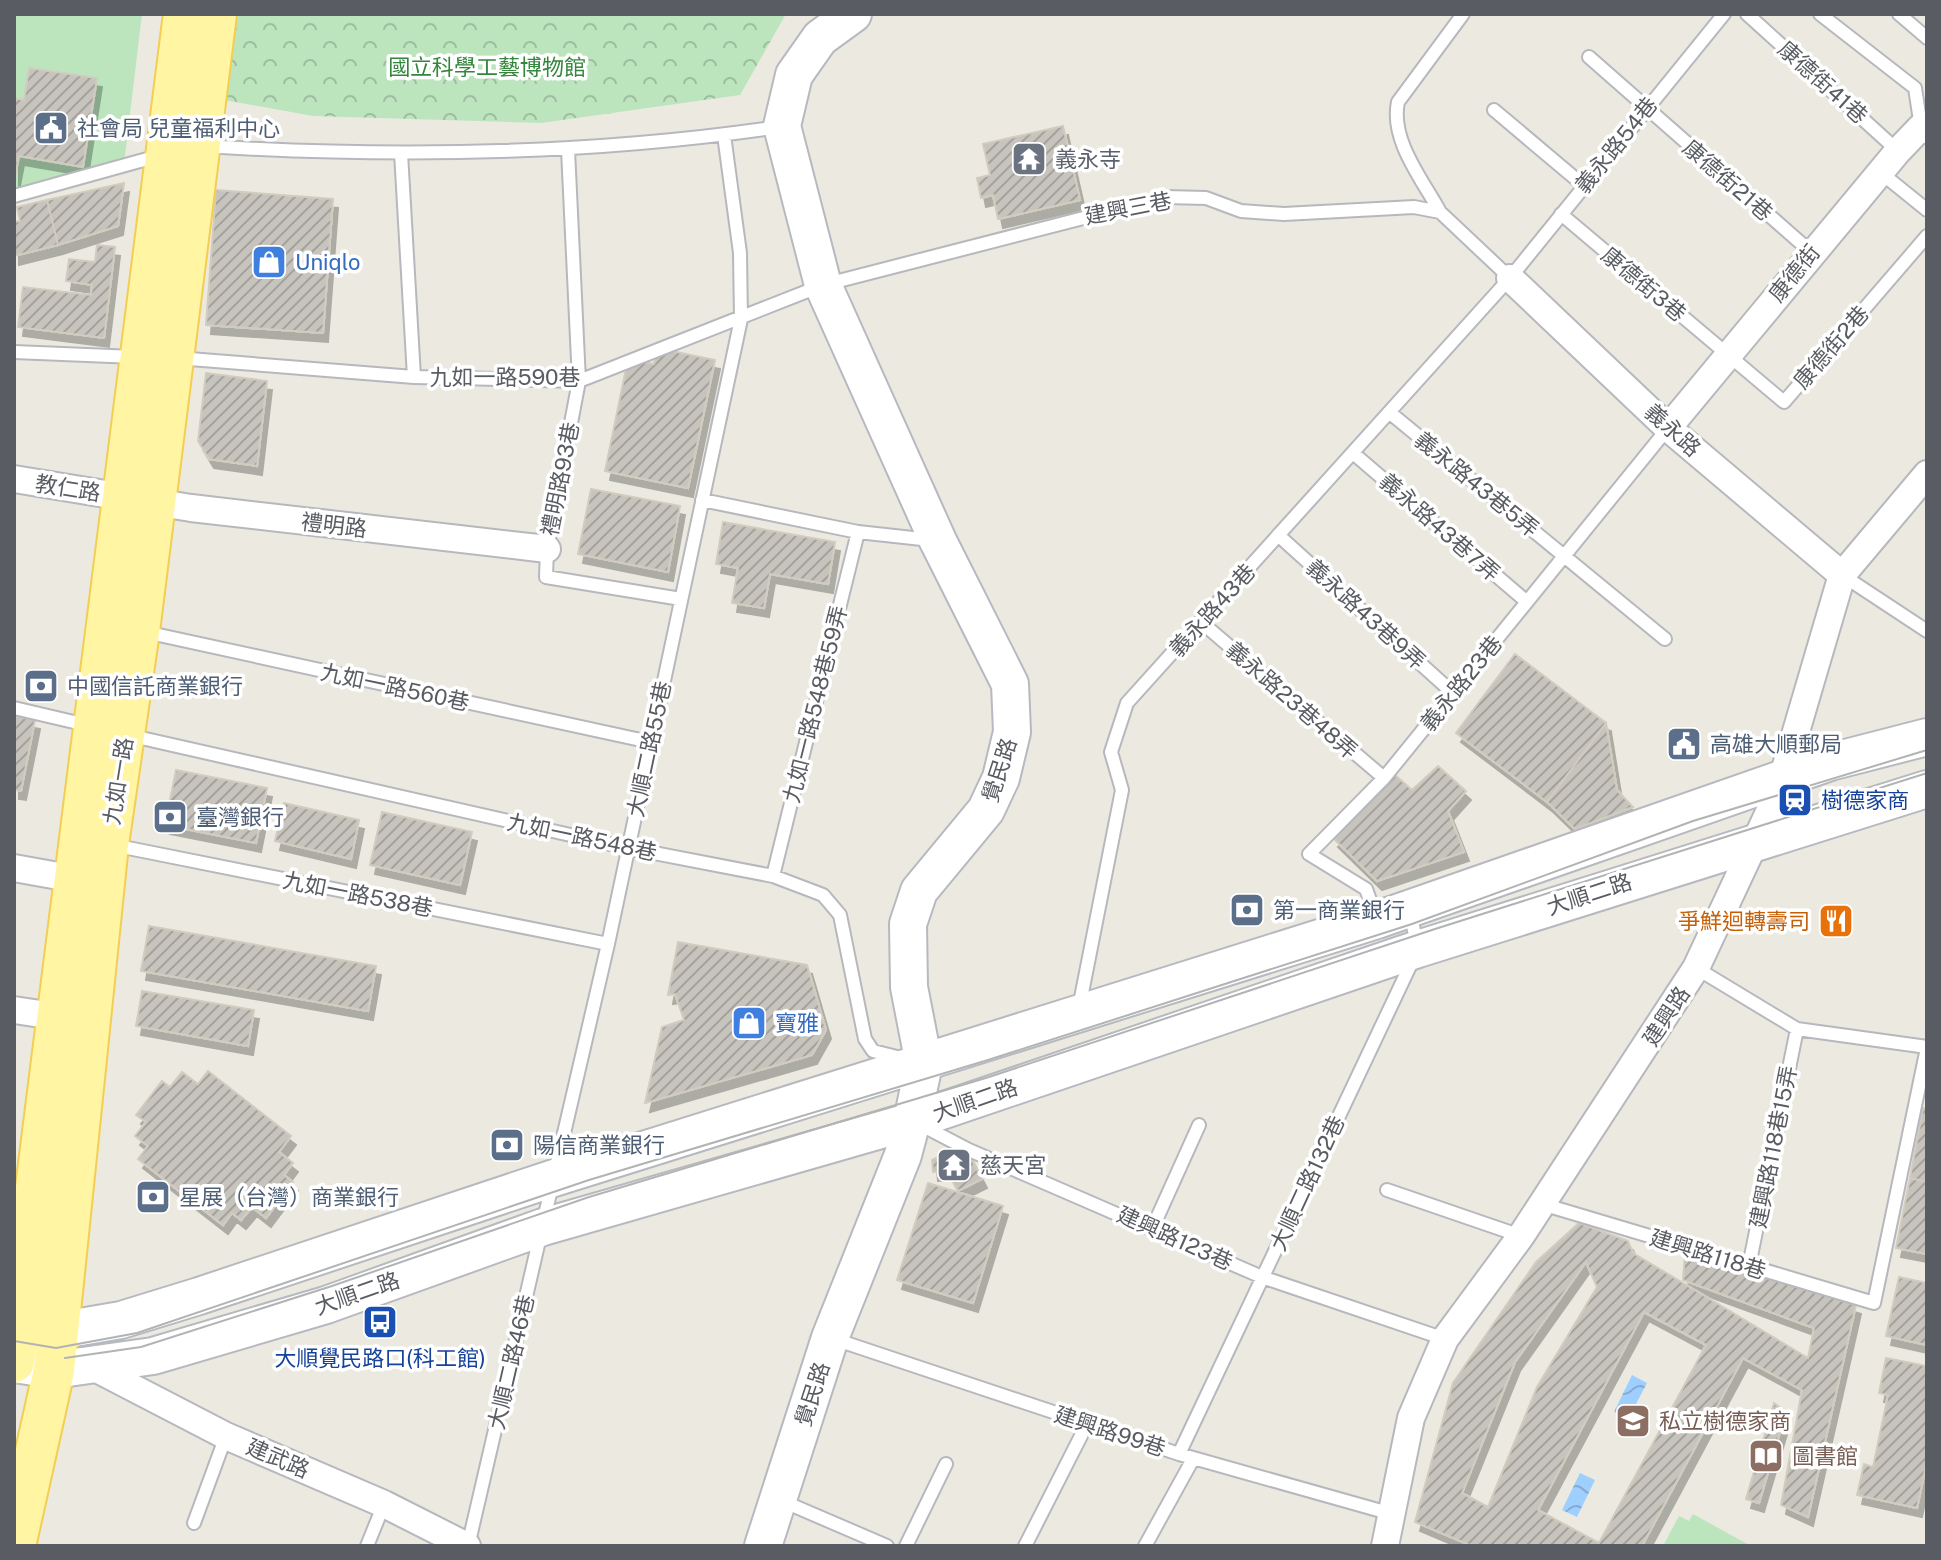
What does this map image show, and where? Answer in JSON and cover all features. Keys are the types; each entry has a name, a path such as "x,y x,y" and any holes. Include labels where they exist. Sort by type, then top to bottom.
{"main road":[{"name":"九如一路","path":"184,14 184,149"},
{"name":"九如一路","path":"73,1019 108,844 110,731 184,149 216,14"},
{"name":"九如一路","path":"15,1546 73,1019 75,879 110,731 139,631 138,499"}],"street":[{"name":"覺民路","path":"763,1546 830,1338 903,1155 912,1121 924,1064 909,987 908,924 919,891 986,810 1001,778 1012,732 1010,684 938,541 823,285 782,126 794,75 820,38 853,14"},
{"name":"康德街","path":"1668,428 1811,252 1898,151 1924,128"},
{"name":"義永路","path":"1510,278 1668,428 1842,575"},
{"name":"建興路","path":"1385,1546 1411,1418 1445,1339 1521,1236 1696,968 1758,840 1784,777 1842,575 1927,474"},
{"name":"教仁路","path":"14,479 138,499"},
{"name":"禮明路","path":"138,499 547,549"},
{"name":"大順二路","path":"38,1350 554,1178 1393,915 1784,777 1927,737"},
{"name":"大順二路","path":"38,1350 153,1356 326,1305 543,1227 912,1121 1418,949 1927,789"},
{"path":"14,868 75,879"},
{"path":"14,1010 73,1019"},
{"name":"建武路","path":"38,1350 384,1504 468,1546"}],"lane":[{"path":"1463,14 1398,102 1396,114 1400,137 1440,212 1510,278"},
{"name":"義永路54巷","path":"1510,278 1645,107 1724,14"},
{"name":"康德街41巷","path":"1747,14 1898,151"},
{"path":"1820,14 1915,88 1924,128"},
{"path":"1899,14 1927,38"},
{"name":"康德街21巷","path":"1589,57 1811,252"},
{"path":"1494,110 1583,185"},
{"path":"14,196 184,149 401,153 568,150 724,135 782,126"},
{"name":"大順二路55巷","path":"554,1178 608,944 741,319 740,253 724,135"},
{"name":"禮明路93巷","path":"568,150 579,381 547,549 546,577 681,599"},
{"path":"401,153 414,377"},
{"path":"1880,172 1927,210"},
{"name":"建興三巷","path":"823,285 1165,197 1206,198 1241,211 1284,214 1414,207 1440,212"},
{"name":"康德街3巷","path":"1561,214 1728,355"},
{"name":"康德街2巷","path":"1728,355 1784,402 1927,236"},
{"name":"義永路43巷","path":"1078,1015 1122,790 1111,752 1127,703 1510,278"},
{"name":"九如一路590巷","path":"14,352 157,358 414,377 579,381 823,285"},
{"name":"義永路43巷5弄","path":"1389,412 1665,639"},
{"name":"義永路23巷","path":"1393,915 1366,889 1309,854 1384,778 1668,428"},
{"name":"義永路43巷7弄","path":"1353,453 1527,602"},
{"path":"702,500 858,532 938,541"},
{"name":"九如一路548巷59弄","path":"773,876 858,532"},
{"name":"義永路43巷9弄","path":"1278,535 1453,693"},
{"path":"1842,575 1927,631"},
{"name":"義永路23巷48弄","path":"1201,622 1384,778"},
{"name":"九如一路560巷","path":"139,631 650,742"},
{"name":"九如一路548巷","path":"14,708 628,848 773,876 823,895 840,915 865,1039 873,1051 924,1064"},
{"name":"九如一路538巷","path":"108,844 608,944"},
{"path":"1393,915 1418,949"},
{"name":"大順二路132巷","path":"1179,1454 1418,949"},
{"path":"1696,968 1797,1029 1927,1047"},
{"name":"建興路118巷15弄","path":"1749,1266 1797,1029"},
{"name":"建興路118巷","path":"1542,1204 1874,1303 1927,1047"},
{"name":"建興路123巷","path":"912,1121 969,1150 1153,1227 1262,1277 1445,1339"},
{"path":"1153,1227 1199,1125"},
{"name":"大順二路46巷","path":"468,1546 554,1178"},
{"path":"1387,1190 1521,1236"},
{"name":"建興路99巷","path":"830,1338 1193,1459 1392,1514"},
{"path":"1025,1546 1087,1424"},
{"path":"194,1523 226,1436"},
{"path":"1145,1546 1193,1459"},
{"path":"906,1546 946,1464"},
{"path":"778,1499 887,1546"},
{"path":"367,1546 384,1504"}],"green space":[{"path":"14,14 142,14 123,172 14,193"},
{"name":"國立科學工藝博物館","path":"194,14 786,14 740,95 541,123 313,116 191,94"},
{"path":"1693,1514 1751,1546 1663,1546 1679,1516 1689,1521"}],"water":[{"path":"1632,1375 1647,1383 1628,1419 1614,1412"},
{"path":"1580,1473 1595,1480 1577,1517 1562,1510"}],"building":[{"name":"社會局 兒童福利中心","path":"29,68 97,78 83,167 19,156 14,182 14,98 24,100"},
{"name":"義永寺","path":"1063,126 1080,200 998,219 993,195 981,198 977,178 990,175 983,144"},
{"path":"124,183 118,226 58,245 47,200"},
{"name":"Uniqlo","path":"216,190 333,199 323,333 206,325"},
{"path":"47,200 58,245 14,256 14,222 20,221 17,207"},
{"path":"97,245 115,247 104,338 18,327 23,287 91,295 92,285 66,281 69,259 95,262"},
{"path":"657,348 715,360 688,488 605,471 628,359 654,364"},
{"path":"206,373 267,381 257,466 209,459 198,441"},
{"path":"591,489 680,506 668,572 578,554"},
{"path":"723,522 835,542 828,584 770,574 764,608 732,603 738,568 716,564"},
{"path":"1515,654 1606,723 1547,802 1456,733"},
{"path":"14,716 35,720 21,791 14,790"},
{"path":"1606,723 1617,790 1633,807 1575,829 1547,802"},
{"path":"1438,766 1466,791 1448,811 1464,852 1377,881 1333,838 1395,775 1412,790"},
{"path":"176,770 267,788 256,843 165,825"},
{"path":"284,803 359,820 351,859 275,841"},
{"path":"382,812 472,832 460,885 370,865"},
{"path":"149,926 376,966 368,1011 141,971"},
{"name":"寶雅","path":"678,942 807,965 826,1030 812,1055 645,1103 662,1027 684,1020 675,994 668,995"},
{"path":"142,991 254,1010 248,1046 136,1026"},
{"path":"208,1071 291,1136 279,1152 293,1163 284,1175 293,1182 266,1218 252,1207 241,1220 232,1213 223,1225 138,1159 148,1146 135,1136 146,1122 136,1115 162,1081 170,1087 182,1072 198,1084"},
{"path":"1923,1108 1927,1109 1927,1182 1910,1178"},
{"name":"慈天宮","path":"967,1150 982,1179 958,1191 947,1171 933,1172 932,1160 949,1151 953,1157"},
{"path":"1910,1178 1927,1182 1927,1254 1896,1248"},
{"path":"928,1183 1003,1206 973,1303 897,1280"},
{"path":"1579,1223 1628,1241 1633,1253 1808,1358 1814,1328 1683,1280 1685,1253 1856,1305 1808,1517 1781,1505 1802,1390 1743,1358 1642,1546 1472,1546 1415,1522 1453,1383 1536,1262","holes":["1586,1262 1597,1287 1537,1387 1488,1507 1462,1493 1515,1362","1644,1312 1706,1345 1599,1543 1538,1510"]},
{"path":"1899,1277 1927,1283 1927,1345 1886,1336"},
{"path":"1886,1358 1927,1366 1927,1461 1917,1508 1857,1495 1864,1464 1873,1467 1888,1395 1879,1393"},
{"name":"圖書館","path":"1774,1403 1786,1412 1759,1503 1746,1499"}],"tram line":[{"path":"14,1341 56,1348 137,1333 589,1180 988,1060 1412,924 1693,821 1927,750"},
{"path":"65,1358 141,1347 332,1286 589,1197 989,1077 1435,929 1927,773"}],"place":[{"name":"社會局 兒童福利中心","path":"51,128"},
{"name":"義永寺","path":"1029,159"},
{"name":"Uniqlo","path":"269,262"},
{"name":"中國信託商業銀行","path":"41,686"},
{"name":"高雄大順郵局","path":"1684,744"},
{"name":"樹德家商","path":"1795,800"},
{"name":"臺灣銀行","path":"170,817"},
{"name":"第一商業銀行","path":"1247,910"},
{"name":"爭鮮迴轉壽司","path":"1836,921"},
{"name":"寶雅","path":"749,1023"},
{"name":"陽信商業銀行","path":"507,1145"},
{"name":"慈天宮","path":"954,1165"},
{"name":"星展（台灣）商業銀行","path":"153,1197"},
{"name":"大順覺民路口(科工館)","path":"380,1322"},
{"name":"私立樹德家商","path":"1633,1421"},
{"name":"圖書館","path":"1766,1456"}]}
